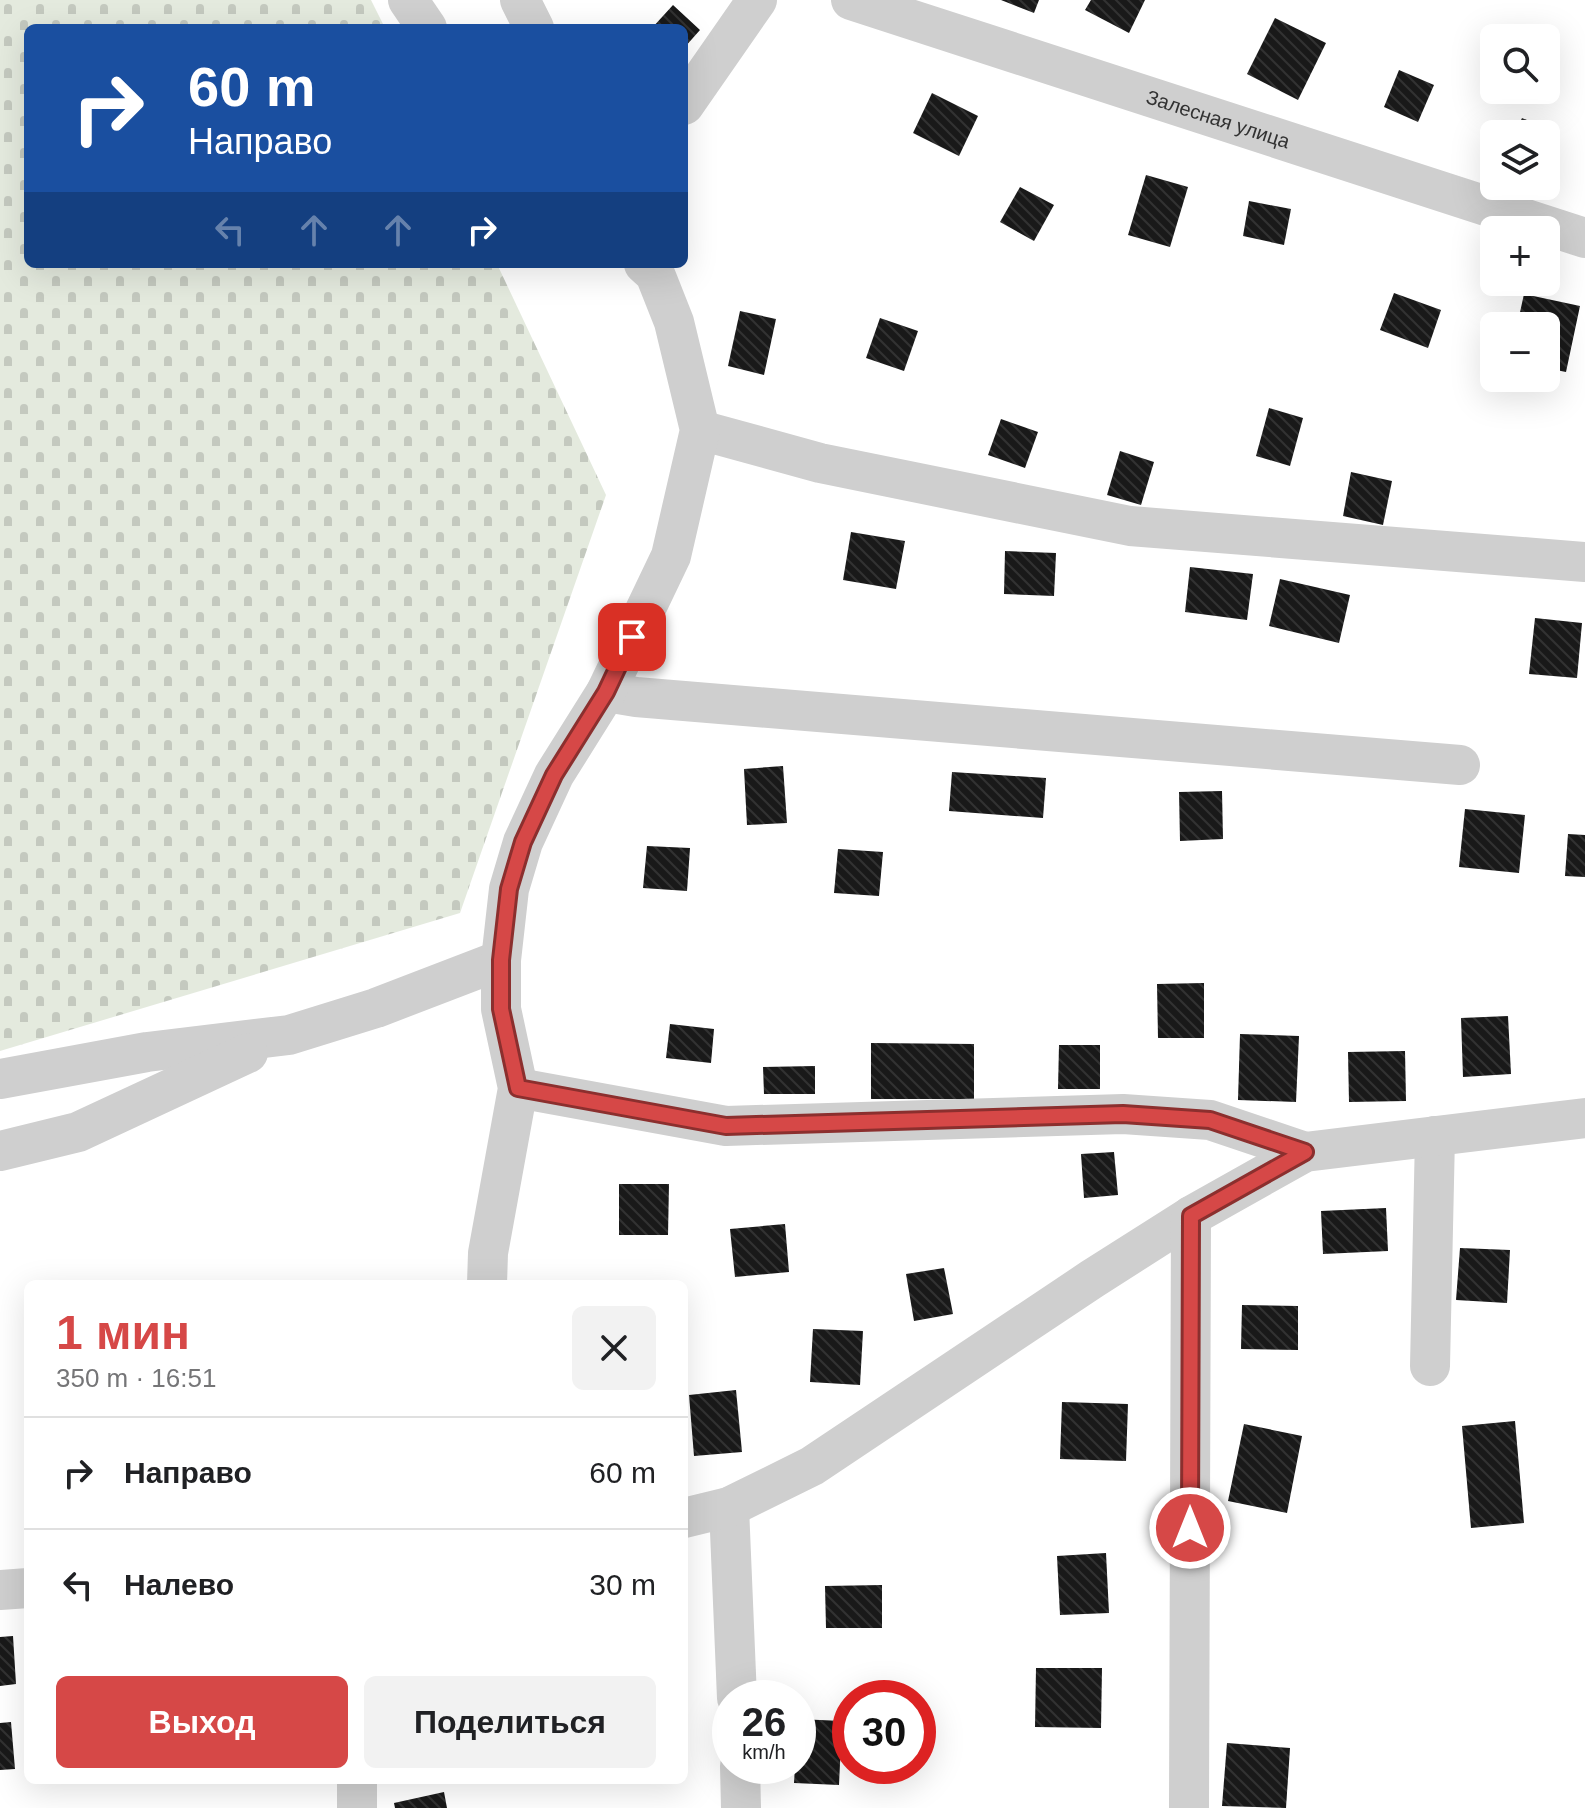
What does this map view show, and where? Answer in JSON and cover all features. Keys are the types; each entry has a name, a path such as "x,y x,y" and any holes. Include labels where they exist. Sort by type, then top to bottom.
{"street":[{"path":"408,0 424,24"},
{"path":"520,0 532,24"},
{"path":"688,99 757,0"},
{"name":"Залесная улица","path":"851,0 1585,238"},
{"path":"487,1280 488,1253 518,1088 501,1009 501,960 509,889 523,842 554,775 606,692 671,556 700,430 674,322 655,274 648,268"},
{"path":"700,430 820,463 1130,526 1585,562"},
{"path":"606,692 1460,765"},
{"path":"0,1151 78,1132 289,1035 376,1008 501,960"},
{"path":"0,1079 147,1052 289,1035"},
{"path":"518,1088 726,1126 1123,1114 1210,1120 1305,1152"},
{"path":"688,1517 729,1507 812,1466 1191,1216 1305,1152 1585,1118"},
{"path":"1430,1366 1435,1136"},
{"path":"1189,1808 1191,1216"},
{"path":"729,1507 736,1680"},
{"path":"0,1590 24,1588"},
{"path":"357,1784 357,1808"},
{"path":"740,1784 741,1808"}],"green space":[{"path":"0,0 371,0 383,24 24,24 24,268 499,268 606,495 460,913 0,1051"}],"building":[{"path":"1001,0 1039,0 1034,13"},
{"path":"1091,0 1145,0 1129,33 1085,10"},
{"path":"673,5 700,30 688,44 688,24 656,24"},
{"path":"1275,18 1326,43 1298,100 1247,74"},
{"path":"1399,70 1434,85 1418,122 1384,107"},
{"path":"932,93 978,116 959,156 913,133"},
{"path":"1146,175 1188,187 1170,247 1128,235"},
{"path":"1020,187 1054,205 1034,241 1000,222"},
{"path":"1249,201 1291,209 1284,245 1243,236"},
{"path":"1394,293 1441,310 1428,348 1380,330"},
{"path":"1524,296 1580,306 1566,372 1560,371 1560,312 1520,312"},
{"path":"740,311 776,319 764,375 728,366"},
{"path":"880,318 918,331 904,371 866,358"},
{"path":"1269,408 1303,418 1290,466 1256,456"},
{"path":"1001,419 1038,432 1025,468 988,455"},
{"path":"1120,451 1154,462 1141,505 1107,495"},
{"path":"1351,472 1392,481 1383,525 1343,516"},
{"path":"851,532 905,541 896,589 843,580"},
{"path":"1005,551 1056,553 1054,596 1004,594"},
{"path":"1190,567 1253,574 1247,620 1185,612"},
{"path":"1280,579 1350,595 1339,643 1269,626"},
{"path":"1535,618 1582,623 1577,678 1529,674"},
{"path":"783,766 787,823 747,825 744,769"},
{"path":"952,772 1046,778 1043,818 949,811"},
{"path":"1222,791 1223,839 1180,841 1179,792"},
{"path":"1465,809 1525,815 1519,873 1459,867"},
{"path":"1568,834 1585,835 1585,877 1565,876"},
{"path":"647,846 690,848 687,891 643,888"},
{"path":"838,849 883,852 879,896 834,893"},
{"path":"1204,983 1204,1038 1158,1038 1157,984"},
{"path":"1508,1016 1511,1074 1463,1077 1461,1018"},
{"path":"670,1024 714,1029 711,1063 666,1058"},
{"path":"1240,1034 1299,1036 1296,1102 1238,1100"},
{"path":"871,1043 974,1044 974,1099 871,1099"},
{"path":"1059,1045 1100,1045 1100,1089 1058,1089"},
{"path":"1405,1051 1406,1101 1349,1102 1348,1052"},
{"path":"815,1066 815,1094 764,1094 763,1067"},
{"path":"1114,1152 1118,1195 1084,1198 1081,1154"},
{"path":"619,1184 669,1184 668,1235 619,1235"},
{"path":"1386,1208 1388,1251 1323,1254 1321,1211"},
{"path":"785,1224 789,1272 735,1277 730,1229"},
{"path":"1460,1248 1510,1250 1507,1303 1456,1300"},
{"path":"944,1268 953,1314 914,1321 906,1274"},
{"path":"1242,1305 1298,1306 1298,1350 1241,1349"},
{"path":"813,1329 863,1331 860,1385 810,1382"},
{"path":"736,1390 742,1452 694,1456 689,1395"},
{"path":"1062,1402 1128,1404 1126,1461 1060,1459"},
{"path":"1515,1421 1524,1523 1471,1528 1462,1426"},
{"path":"1244,1424 1302,1436 1287,1513 1228,1501"},
{"path":"1106,1553 1109,1613 1060,1615 1057,1556"},
{"path":"882,1585 882,1628 826,1628 825,1586"},
{"path":"13,1636 16,1684 0,1686 0,1637"},
{"path":"1036,1668 1102,1668 1101,1728 1035,1727"},
{"path":"816,1720 832,1721 832,1784 839,1785 816,1784"},
{"path":"11,1722 15,1769 0,1770 0,1723"},
{"path":"1227,1743 1290,1748 1286,1808 1222,1806"},
{"path":"444,1792 447,1808 395,1808 394,1803"}],"route":[{"path":"632,637 606,692 554,775 523,842 509,889 501,960 501,1009 518,1088 726,1126 1123,1114 1210,1120 1305,1152 1191,1216 1190,1528"}]}
